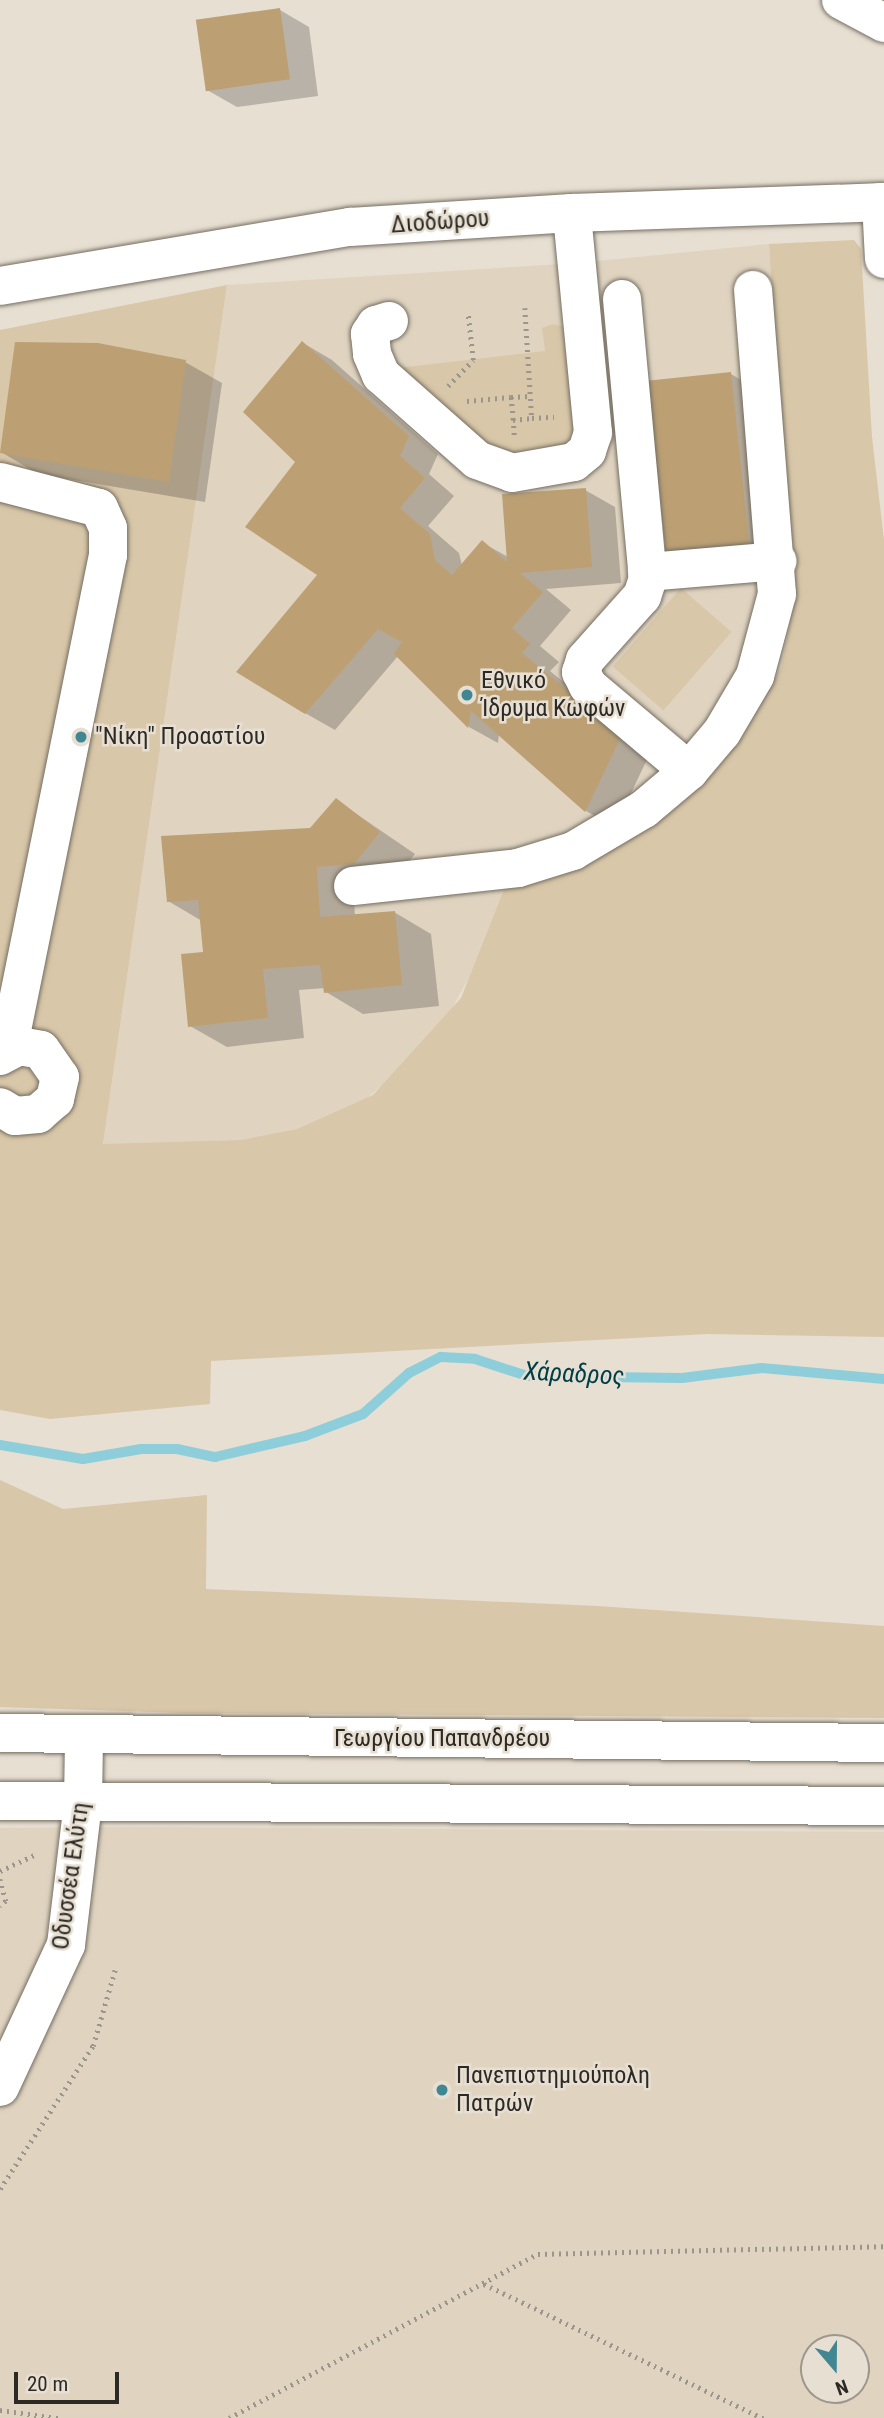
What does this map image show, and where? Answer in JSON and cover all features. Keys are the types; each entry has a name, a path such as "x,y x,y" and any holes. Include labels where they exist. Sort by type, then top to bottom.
{"main road":[{"path":"841,0 884,23"},
{"path":"883,201 884,259"},
{"name":"Διοδώρου","path":"0,286 350,227 572,213 883,201"},
{"path":"389,321 376,326 370,335 381,375 485,466 517,473 574,463 590,445 591,414 572,213"},
{"path":"353,886 502,870 559,856 624,824 688,771 722,732 755,676 774,614 778,561 753,290"},
{"path":"622,299 647,572 642,596 585,660 582,675 588,686 688,771"},
{"path":"0,482 99,508 108,528 108,555 4,1053"},
{"path":"647,572 778,561"},
{"path":"0,1107 15,1116 38,1114 55,1099 59,1089 56,1066 41,1050 19,1046 4,1053"},
{"name":"Γεωργίου Παπανδρέου","path":"0,1733 884,1743"},
{"name":"Οδυσσέα Ελύτη","path":"0,2087 66,1945 83,1803 84,1736"},
{"path":"0,1801 884,1806"}],"path":[{"path":"525,309 532,418 591,414"},
{"path":"439,396 473,360 468,314"},
{"path":"513,420 511,397 531,396"},
{"path":"0,1871 35,1855"},
{"path":"0,1879 6,1901 0,1906"},
{"path":"0,2189 93,2046 115,1970"},
{"path":"229,2418 538,2254 884,2246"},
{"path":"484,2284 763,2418"},
{"path":"0,2410 58,2418"}],"shaded area":[{"path":"854,240 861,249 872,437 884,540 884,1337 708,1334 211,1361 210,1404 50,1419 0,1410 0,330 227,285 103,1144 240,1140 297,1129 373,1095 461,998 507,882 740,734 781,668 791,617 769,244"},
{"name":"Εθνικό Ίδρυμα Κωφών","path":"769,244 791,617 781,668 740,734 473,970 449,1014 398,1072 361,1103 297,1129 240,1140 103,1145 227,285 577,263"},
{"path":"553,324 568,328 575,431 562,449 487,454 389,369 545,351 542,328"},
{"path":"681,588 732,632 663,710 613,666"},
{"path":"0,1480 63,1509 207,1495 206,1589 598,1606 884,1626 884,1718 184,1713 0,1707"},
{"name":"Πανεπιστημιούπολη Πατρών","path":"0,1828 884,1832 884,2418 0,2418"}],"building":[{"path":"280,8 290,79 206,91 196,20"},
{"path":"302,341 409,436 400,456 425,478 400,508 430,534 435,560 452,575 482,540 507,562 502,494 586,488 592,567 520,573 543,592 512,628 530,644 522,653 622,735 585,812 471,711 468,728 394,654 402,642 378,629 305,714 236,672 317,575 245,527 295,462 243,412"},
{"path":"15,342 98,343 186,360 169,482 0,453"},
{"path":"731,372 749,546 666,555 647,381"},
{"path":"336,798 380,832 354,864 317,867 320,917 395,911 402,985 324,993 320,965 263,969 268,1018 188,1027 181,954 203,952 198,900 167,902 161,836 310,828"}],"waterway":[{"name":"Χάραδρος","path":"0,1445 83,1459 141,1449 177,1449 215,1457 305,1436 363,1414 409,1373 441,1357 475,1359 527,1376 682,1378 761,1368 884,1379"}],"place":[{"name":"Εθνικό Ίδρυμα Κωφών","path":"467,695"},
{"name":"\"Νίκη\" Προαστίου","path":"81,737"},
{"name":"Πανεπιστημιούπολη Πατρών","path":"442,2090"}]}
